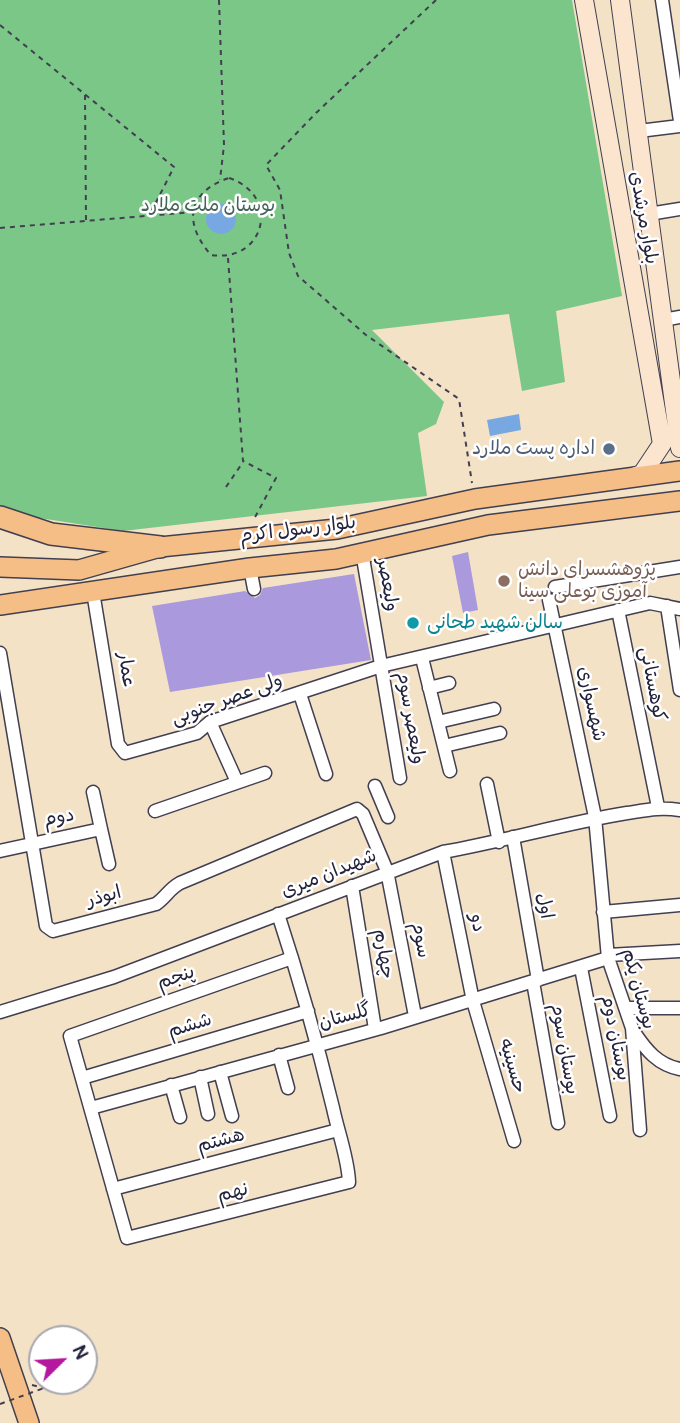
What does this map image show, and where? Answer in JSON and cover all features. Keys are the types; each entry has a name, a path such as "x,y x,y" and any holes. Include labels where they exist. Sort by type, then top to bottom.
{"highway":[{"path":"0,517 51,534 160,547"}],"main road":[{"name":"بلوار مرشدی","path":"584,0 646,361 674,446"},
{"name":"بلوار مرشدی","path":"624,1 649,214 671,318 672,367 677,404 674,446"},
{"path":"639,314 650,333 658,330 671,318"},
{"path":"646,361 650,346 654,344 672,367"},
{"path":"626,479 642,474 674,446"},
{"name":"بلوار رسول اکرم","path":"0,567 79,570 160,547 245,536 337,529 416,509 475,499 680,471"},
{"name":"بلوار رسول اکرم","path":"0,605 250,568 335,559 488,525 680,501"},
{"path":"416,509 409,526 418,534 488,525"},
{"path":"335,559 342,551 344,541 337,529"},
{"path":"0,1338 29,1423"}],"street":[{"path":"639,131 680,123 675,47 662,0"},
{"path":"649,214 680,209"},
{"name":"ولیعصر","path":"362,552 381,666"},
{"path":"555,587 680,567"},
{"path":"250,568 254,590"},
{"name":"عمار","path":"93,592 118,744 125,753"},
{"name":"شهسواری","path":"549,600 595,817"},
{"name":"ولی عصر جنوبی","path":"125,753 197,733 210,722 381,666 650,603 673,607"},
{"path":"673,607 680,690"},
{"name":"کوهستانی","path":"618,610 657,807"},
{"name":"ابوذر","path":"0,653 43,918 46,926 53,931 156,904 164,898 167,890 180,883 357,810 363,814"},
{"path":"422,658 450,771"},
{"name":"ولیعصر سوم","path":"381,666 400,778"},
{"path":"429,688 449,683"},
{"path":"299,694 326,774"},
{"path":"438,722 494,709"},
{"path":"210,722 237,782"},
{"path":"444,746 500,733"},
{"path":"155,811 265,773"},
{"path":"487,784 499,842"},
{"path":"375,786 385,811 363,814 387,871"},
{"path":"93,792 102,829"},
{"name":"شهیدان میری","path":"0,1012 114,976 443,852 499,842 595,817 657,807 680,810"},
{"name":"بوستان یکم","path":"595,817 608,957 632,1028 640,1130"},
{"name":"دوم","path":"30,843 102,829 109,864"},
{"name":"اول","path":"513,837 535,981"},
{"path":"0,850 30,843"},
{"name":"دو","path":"443,852 473,1001"},
{"name":"سوم","path":"387,871 415,1017"},
{"name":"چهارم","path":"352,886 375,1029"},
{"path":"603,912 680,905"},
{"path":"278,914 309,1011 338,1130"},
{"name":"گلستان","path":"91,1108 473,1001 608,957 680,951"},
{"name":"پنجم","path":"82,1078 69,1039 72,1035 292,958"},
{"name":"بوستان دوم","path":"581,968 610,1116"},
{"name":"بوستان سوم","path":"535,981 558,1123"},
{"name":"حسینیه","path":"473,1001 514,1141"},
{"path":"626,1008 680,1008"},
{"name":"ششم","path":"82,1078 309,1011"},
{"path":"632,1028 655,1059 680,1069"},
{"path":"279,1055 288,1088"},
{"path":"219,1072 232,1116"},
{"path":"200,1077 208,1114"},
{"path":"82,1078 114,1189"},
{"path":"171,1085 180,1117"},
{"name":"نهم","path":"114,1189 130,1239 346,1184 349,1180 338,1130"},
{"name":"هشتم","path":"114,1189 338,1130"}],"path":[{"path":"219,0 223,145 220,181"},
{"path":"436,0 266,164 280,190 286,214 289,253 298,276 366,335 459,399 475,499"},
{"path":"0,25 174,167 149,216"},
{"path":"85,94 86,221"},
{"path":"229,178 245,184 258,199 262,221 255,240 244,251 228,258 211,255 201,244 192,223 196,202 209,186 220,181 229,178"},
{"path":"0,228 194,212"},
{"path":"226,487 243,461 228,258"},
{"path":"243,461 276,478 245,536"},
{"path":"0,1404 28,1394"}],"green space":[{"name":"بوستان ملت ملارد","path":"0,0 572,0 622,296 556,311 565,382 522,391 509,314 372,330 444,402 436,424 418,433 427,496 123,531 20,515 0,507"}],"water":[{"path":"221,204 232,208 236,219 232,230 221,234 210,230 206,219 210,208"},
{"path":"519,414 521,430 490,436 487,420"}],"building":[{"path":"468,552 478,610 463,613 452,556"},
{"path":"354,574 371,660 170,692 152,606 245,591 255,598 263,588"}],"place":[{"name":"اداره پست ملارد","path":"609,449"},
{"name":"پژوهشسرای دانش آموزی بوعلی سینا","path":"504,581"},
{"name":"سالن شهید طحانی","path":"413,623"}]}
